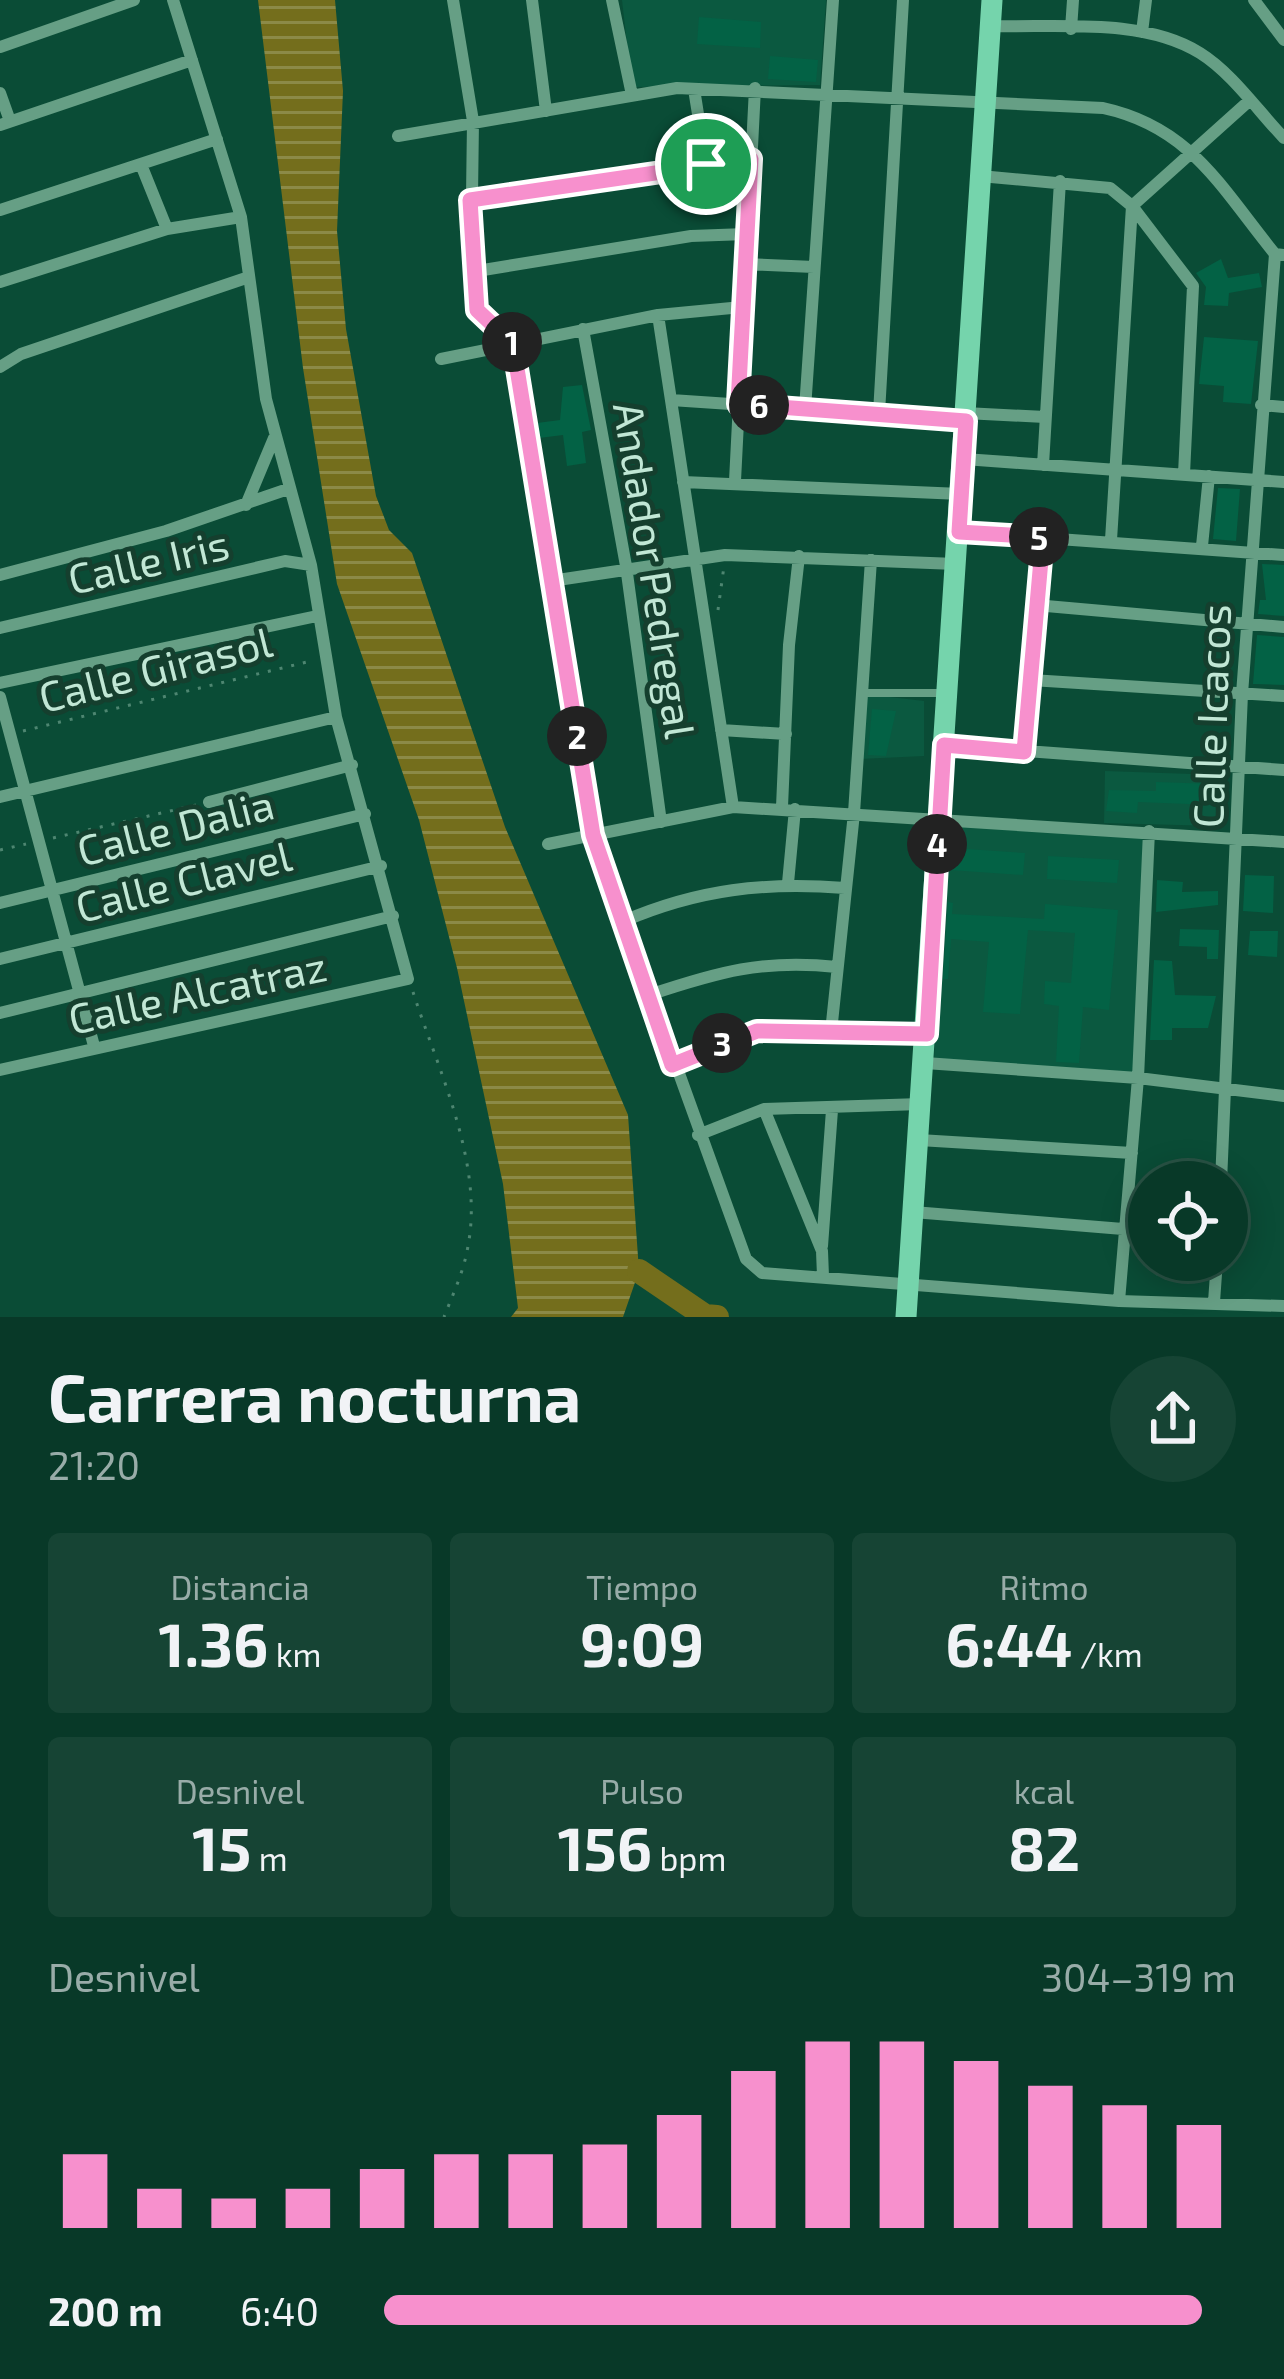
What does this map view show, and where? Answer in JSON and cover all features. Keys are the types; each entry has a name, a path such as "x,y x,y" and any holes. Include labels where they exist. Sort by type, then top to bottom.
{"main road":[{"path":"906,1317 992,0"}],"street":[{"path":"0,47 134,0"},
{"path":"173,0 241,217 257,356 311,566 336,717 381,866 408,980"},
{"path":"453,0 472,121 471,272 481,316 502,329 513,344 593,835 672,1065 752,1268 908,1286 1119,1301 1284,1306"},
{"path":"532,0 546,111"},
{"path":"612,0 632,95"},
{"path":"805,409 833,0"},
{"path":"879,413 903,0"},
{"path":"1071,29 1072,0"},
{"path":"1142,32 1146,0"},
{"path":"1254,0 1284,40"},
{"path":"990,26 1142,32 1200,53 1284,138"},
{"path":"0,93 5,123 192,60"},
{"path":"735,481 754,88"},
{"path":"398,136 632,95 694,89 829,92 1134,114 1178,136 1280,254"},
{"path":"694,89 706,164"},
{"path":"1111,540 1132,206 1249,101"},
{"path":"0,210 217,139"},
{"path":"470,200 751,159"},
{"path":"142,166 167,229"},
{"path":"979,176 1110,188 1132,206 1193,286 1184,474"},
{"path":"1042,465 1060,181"},
{"path":"0,282 167,229 241,217"},
{"path":"471,272 691,236 746,233"},
{"name":"Calle Icacos","path":"1222,1161 1246,625 1267,334 1280,254"},
{"path":"744,264 814,267"},
{"path":"0,367 21,355 249,277"},
{"path":"440,359 658,315 742,307"},
{"path":"658,315 702,630 733,807"},
{"name":"Andador Pedregal","path":"583,329 626,566 661,822"},
{"path":"1267,334 1284,335"},
{"path":"670,400 965,417 1045,417"},
{"path":"1262,405 1284,407"},
{"path":"246,505 275,436"},
{"path":"964,458 1284,482"},
{"path":"1202,546 1209,476"},
{"path":"683,482 962,495"},
{"path":"0,575 246,505 288,488"},
{"path":"959,532 1284,555"},
{"path":"285,561 302,533"},
{"path":"1024,752 1043,537"},
{"path":"551,581 626,566 725,555 957,564"},
{"path":"788,884 786,734 799,556"},
{"path":"831,1032 854,813 871,560"},
{"name":"Calle Iris","path":"0,628 285,561 311,566"},
{"path":"1035,605 1284,627"},
{"path":"0,683 317,616"},
{"path":"1031,680 1284,696"},
{"path":"0,697 28,790 48,891 94,1046"},
{"path":"0,796 336,717"},
{"path":"721,730 786,734"},
{"path":"944,745 1284,770"},
{"path":"209,802 352,765"},
{"path":"548,844 733,807 938,816 1284,842"},
{"name":"Calle Dalia","path":"0,903 365,814"},
{"path":"1119,1301 1138,1078 1149,831"},
{"name":"Calle Clavel","path":"0,959 381,866"},
{"path":"624,921 678,898 751,884 845,888"},
{"path":"0,1013 393,916"},
{"path":"649,995 730,968 794,962 837,967"},
{"name":"Calle Alcatraz","path":"0,1070 408,980"},
{"path":"672,1065 757,1031 927,1034"},
{"path":"926,1063 1138,1078 1284,1096"},
{"path":"698,1135 764,1109 922,1104"},
{"path":"764,1109 822,1251"},
{"path":"823,1276 832,1110"},
{"path":"919,1140 1132,1153"},
{"path":"913,1212 1123,1229"},
{"path":"1214,1302 1215,1281"}],"lane":[{"path":"861,693 948,692"}],"path":[{"path":"702,630 718,610 725,555"},
{"name":"Calle Girasol","path":"12,734 325,657"},
{"path":"0,850 209,802"},
{"path":"408,980 461,1141 470,1196 470,1241 444,1317"}],"shaded area":[{"path":"258,0 335,0 343,91 337,231 346,329 376,496 389,530 412,553 505,827 628,1115 639,1271 623,1317 511,1317 518,1308 503,1184 457,968 419,820 337,584 303,368"},
{"path":"622,0 826,0 820,85 632,87"},
{"path":"864,694 924,701 924,756 860,759"},
{"path":"1105,771 1220,775 1218,826 1104,823"},
{"path":"943,821 1143,837 1135,1074 934,1061"}],"building":[{"path":"699,17 761,22 760,48 697,44"},
{"path":"770,56 818,60 816,82 768,79"},
{"path":"1221,259 1228,278 1259,273 1262,287 1229,293 1228,306 1204,305 1206,287 1196,273"},
{"path":"1204,337 1258,341 1251,404 1223,402 1224,386 1199,384"},
{"path":"582,385 591,430 582,432 586,463 567,466 563,435 539,438 537,423 560,420 563,387"},
{"path":"1218,488 1240,489 1236,541 1213,539"},
{"path":"1262,564 1284,565 1284,616 1258,614 1260,600 1266,600"},
{"path":"1257,635 1284,637 1284,685 1253,684"},
{"path":"872,709 896,711 886,756 868,755"},
{"path":"1156,782 1215,784 1214,805 1138,802 1137,813 1106,811 1109,790 1156,791"},
{"path":"952,848 1025,853 1023,875 950,870"},
{"path":"1048,856 1119,860 1117,883 1047,879"},
{"path":"1245,875 1274,876 1273,913 1243,911"},
{"path":"1157,880 1183,882 1182,892 1218,891 1218,905 1156,912"},
{"path":"948,902 953,903 952,914 1044,919 1045,904 1118,910 1109,1010 1083,1007 1079,1063 1056,1062 1059,1006 1044,1004 1045,981 1071,983 1075,933 1028,930 1020,1014 983,1012 989,942 951,939 948,979 943,979"},
{"path":"1180,929 1219,930 1218,959 1207,959 1207,947 1179,946"},
{"path":"1250,931 1278,931 1277,957 1248,955"},
{"path":"1154,960 1172,961 1175,995 1216,996 1208,1028 1172,1028 1172,1040 1150,1040"}],"waterway":[{"path":"639,1271 705,1316 717,1317"}],"route":[{"path":"751,159 738,404 966,421 959,532 1043,537 1024,752 944,745 927,1034 880,1037 757,1031 672,1065 593,835 513,344 477,310 470,200 706,164 751,159"}]}
